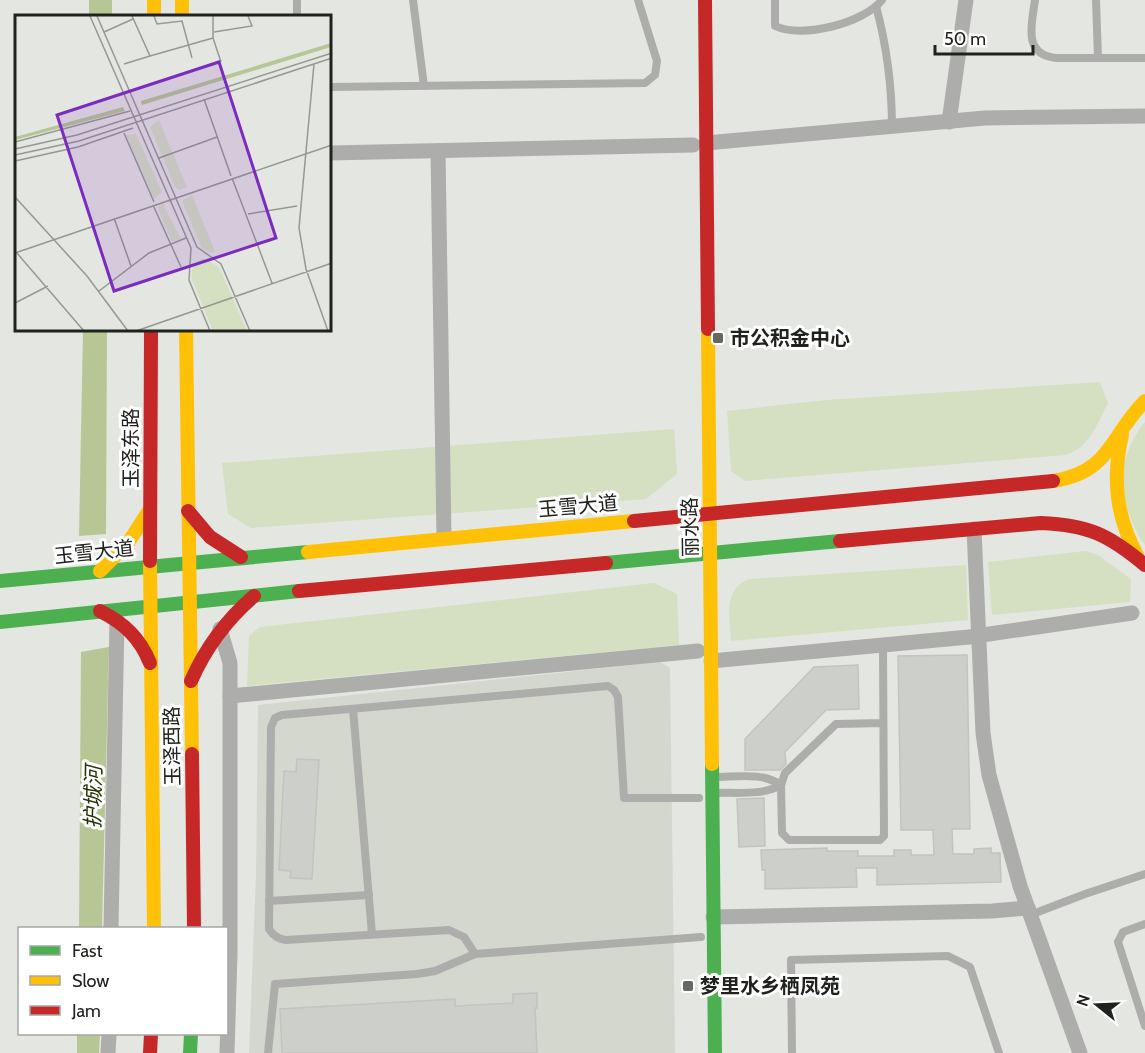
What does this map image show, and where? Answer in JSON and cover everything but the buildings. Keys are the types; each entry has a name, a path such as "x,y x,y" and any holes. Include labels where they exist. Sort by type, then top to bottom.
{"main road":[{"name":"丽水路","path":"692,0 699,144 703,514 698,651 713,917 715,1053"},
{"name":"丽水路","path":"699,144 705,0"},
{"name":"玉泽东路","path":"150,566 152,332"},
{"path":"186,332 189,562"},
{"path":"1143,564 1127,535 1118,506 1116,475 1120,444 1130,415 1145,401"},
{"name":"玉雪大道","path":"0,581 1044,482 1078,475 1095,466 1109,450 1130,415"},
{"path":"100,571 128,543 150,508"},
{"path":"188,511 210,537 241,557"},
{"path":"0,622 189,602 1041,523 1083,527 1111,538 1143,564"},
{"name":"丽水路","path":"702,1053 701,937 706,795 712,777 711,661 703,554"},
{"name":"玉泽西路","path":"189,562 194,927"},
{"name":"玉泽西路","path":"150,566 154,927"},
{"path":"190,682 205,650 220,629 254,596"},
{"path":"100,611 117,620 135,636 150,663"},
{"path":"150,1053 151,1035"},
{"path":"190,1053 191,1035"}],"street":[{"path":"949,122 966,0"},
{"path":"332,153 699,144 985,118 1145,116"},
{"path":"438,151 444,538"},
{"path":"974,528 983,733 988,775 1029,912 1080,1053"},
{"path":"711,661 979,636 1132,613"},
{"path":"111,927 117,620"},
{"path":"220,629 230,663 228,1020"},
{"path":"230,696 698,651"},
{"path":"713,917 1029,912"},
{"path":"108,1053 109,1035"},
{"path":"227,1053 228,1035"}],"lane":[{"path":"413,0 424,86"},
{"path":"332,87 645,83 655,75 657,61 638,0"},
{"path":"775,0 775,26 796,32 854,20 879,3 890,75 891,128"},
{"path":"1035,0 1030,36 1037,50 1046,56 1145,58"},
{"path":"1096,0 1098,58"},
{"path":"883,645 884,836 880,840 789,840 782,833 781,785 785,773 833,726 841,723 883,723"},
{"path":"475,954 464,937 449,930 278,939 269,929 271,727 273,720 282,715 608,686 618,697 624,798 759,792 781,785"},
{"path":"353,709 372,934"},
{"path":"712,777 769,778 781,785"},
{"path":"1029,912 1145,874"},
{"path":"269,901 369,895"},
{"path":"1145,924 1123,932 1118,942 1145,1026"},
{"path":"268,1053 275,984 417,974 435,970 475,954 701,937"},
{"path":"792,1053 791,960 948,956 970,967 999,1053"}],"shaded area":[{"path":"1100,382 1108,403 1087,441 1066,455 745,481 731,471 727,411 826,400"},
{"path":"1145,422 1145,545 1137,532 1124,498 1122,476 1128,451"},
{"path":"674,429 677,474 646,499 251,528 228,514 222,463"},
{"path":"1086,551 1098,555 1131,579 1130,602 992,615 988,562"},
{"path":"966,565 968,620 731,641 729,614 731,597 740,584 749,579"},
{"path":"654,583 677,594 679,645 247,686 249,636 260,627"},
{"path":"660,662 670,668 675,1053 249,1053 256,875 258,705"}],"water":[{"path":"89,0 112,0 112,15 89,15"},
{"path":"83,332 107,332 106,534 79,536"},
{"name":"护城河","path":"109,647 102,927 79,927 81,652"},
{"path":"77,1035 100,1035 99,1053 77,1053"}],"traffic: fast":[{"path":"606,563 840,541"},
{"path":"0,581 308,552"},
{"path":"0,622 299,591"},
{"path":"712,764 715,1053"},
{"path":"190,1053 191,1035"}],"traffic: slow":[{"path":"154,0 154,15"},
{"path":"182,0 182,15"},
{"path":"708,329 712,764"},
{"path":"186,332 192,754"},
{"path":"1053,481 1087,470 1098,461 1145,401"},
{"path":"1122,435 1117,466 1118,496 1124,526 1137,555"},
{"path":"100,571 128,543 150,509"},
{"path":"308,552 634,521"},
{"path":"150,561 154,927"}],"traffic: jam":[{"path":"705,0 708,329"},
{"path":"150,561 151,332"},
{"path":"634,521 1053,481"},
{"path":"188,511 210,537 241,557"},
{"path":"840,541 1041,523 1058,524 1086,529 1109,539 1145,565"},
{"path":"299,591 606,563"},
{"path":"191,681 218,635 234,615 254,596"},
{"path":"100,611 130,632 150,663"},
{"path":"192,754 194,927"},
{"path":"150,1053 151,1035"}],"place":[{"name":"市公积金中心","path":"718,338"},
{"name":"梦里水乡栖凤苑","path":"688,986"}]}
